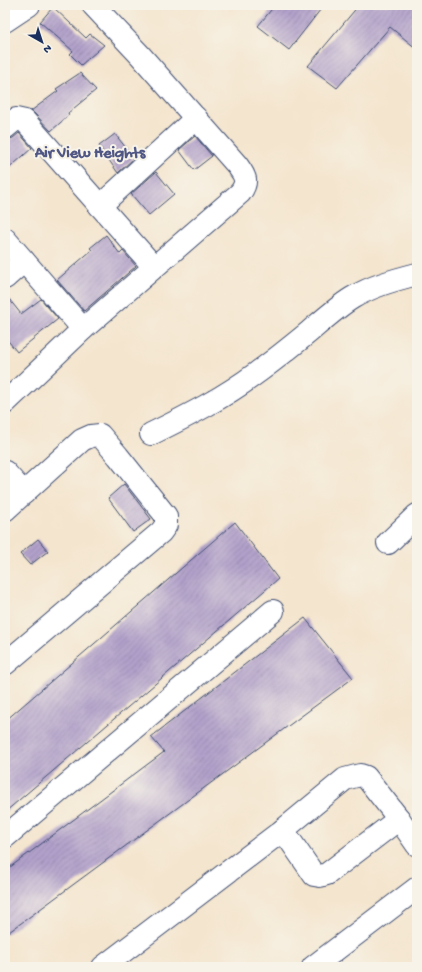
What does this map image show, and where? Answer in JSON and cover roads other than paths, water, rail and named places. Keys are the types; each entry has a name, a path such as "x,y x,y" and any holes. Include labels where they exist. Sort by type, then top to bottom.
{"street":[{"path":"5,21 29,5"},
{"path":"5,403 83,329 240,193 246,181 237,165 140,55 93,5"},
{"path":"100,206 196,118"},
{"path":"5,128 16,119 25,121 154,267"},
{"path":"5,239 83,329"},
{"path":"5,278 24,261"},
{"path":"151,434 188,416 226,394 290,348 351,299 369,289 417,274"},
{"path":"5,510 82,440 91,436 100,435 166,516 166,525 161,532 5,664"},
{"path":"5,472 24,493"},
{"path":"388,543 417,515"},
{"path":"5,837 273,611"},
{"path":"103,967 284,830 345,779 360,775 366,777 417,845"},
{"path":"284,830 314,875 320,876 327,874 399,819"},
{"path":"313,967 417,888"}],"district":[{"name":"Air View Heights","path":"90,154"}]}
